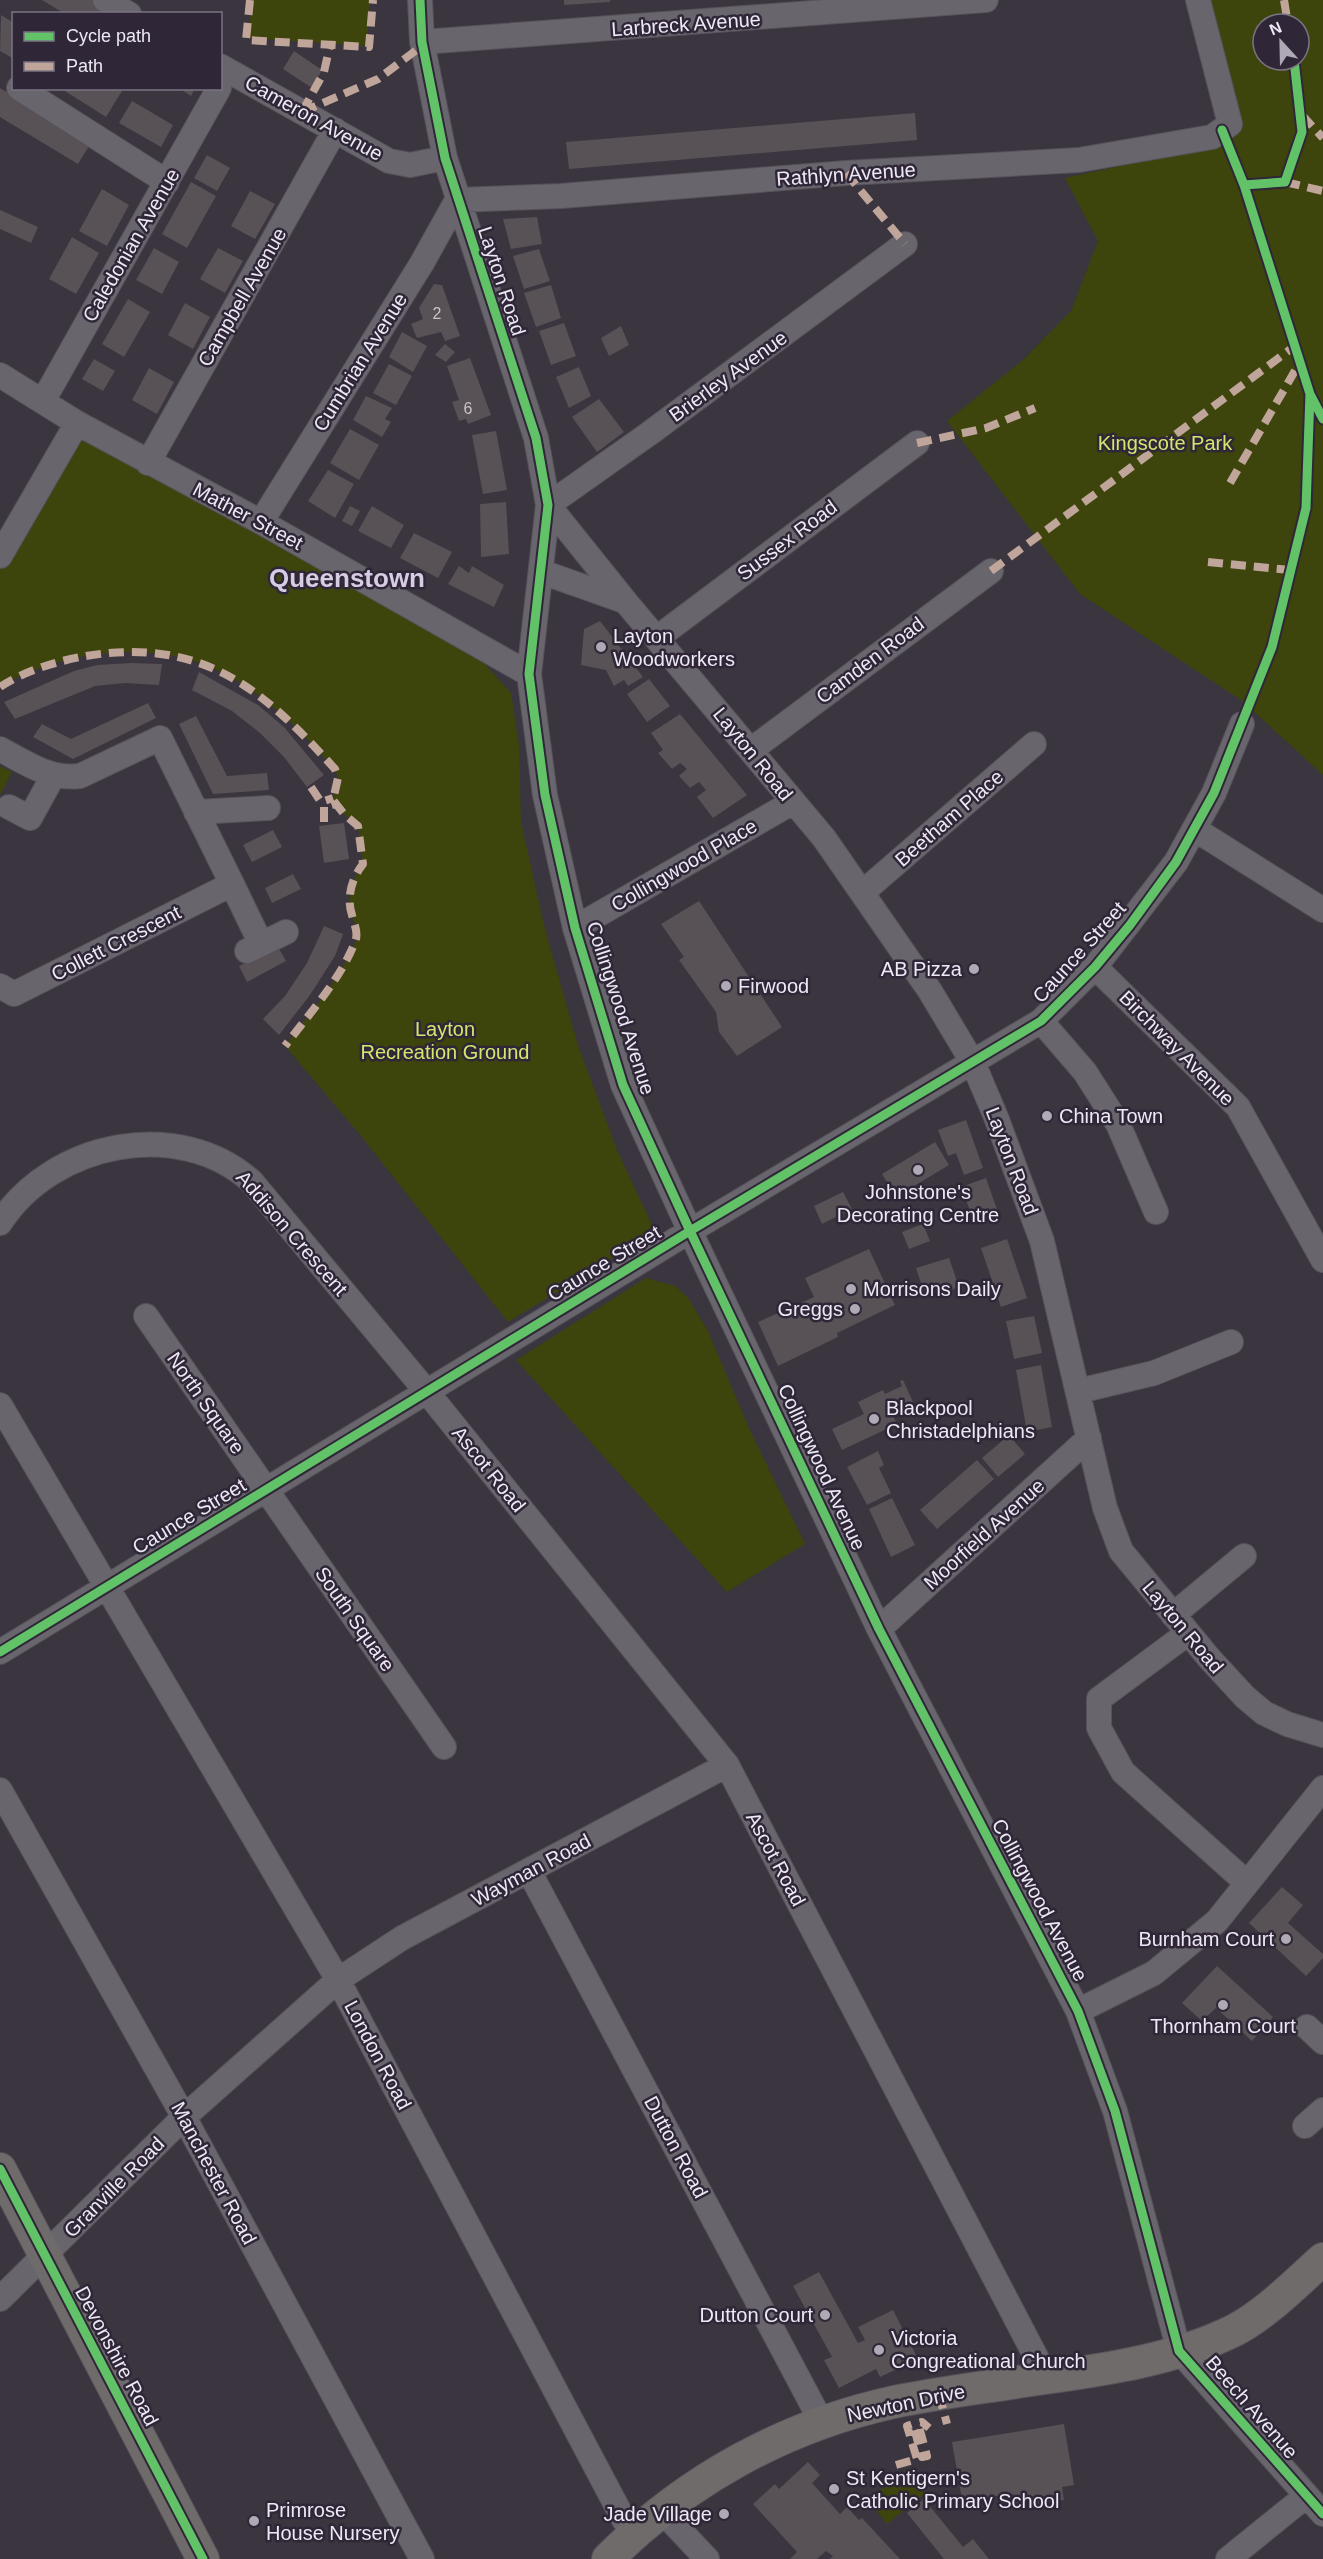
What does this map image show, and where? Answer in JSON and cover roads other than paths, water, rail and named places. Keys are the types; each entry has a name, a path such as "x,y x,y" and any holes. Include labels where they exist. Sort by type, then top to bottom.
{"main road":[{"name":"Devonshire Road","path":"0,2169 203,2559"},
{"name":"Newton Drive","path":"608,2559 636,2530 726,2464 822,2422 892,2403 1114,2367 1179,2351 1235,2329 1282,2295 1323,2259"}],"street":[{"path":"105,0 126,12"},
{"name":"Layton Road","path":"420,0 422,42 445,158 536,438 548,505 542,572 625,601"},
{"name":"Larbreck Avenue","path":"422,42 986,0"},
{"name":"Rathlyn Avenue","path":"457,200 561,196 846,173 1079,160 1212,137 1230,124 1198,0"},
{"name":"Cameron Avenue","path":"222,78 335,130 401,165 423,164 445,158"},
{"path":"22,90 167,182"},
{"name":"Caledonian Avenue","path":"43,401 167,182 216,90"},
{"name":"Campbell Avenue","path":"148,463 335,130"},
{"name":"Cumbrian Avenue","path":"261,522 422,263 457,200"},
{"name":"Brierley Avenue","path":"548,505 650,433 905,244"},
{"name":"Mather Street","path":"0,375 76,423 261,522 529,674"},
{"path":"0,556 76,423"},
{"name":"Sussex Road","path":"657,638 917,443"},
{"name":"Layton Road","path":"548,505 625,601 752,750 863,892 930,991 973,1063 1042,1241 1114,1538 1128,1562 1231,1683 1264,1713 1287,1724 1323,1735"},
{"name":"Camden Road","path":"752,750 990,571"},
{"name":"Collingwood Avenue","path":"542,572 529,674 546,795 575,928 623,1085 879,1629 1078,2011 1115,2111 1179,2351"},
{"name":"Caunce Street","path":"0,1652 690,1231 1041,1021 1095,967 1156,890 1196,830 1242,724"},
{"path":"0,749 52,776 80,776 160,738 232,884 254,948 286,932"},
{"name":"Beetham Place","path":"863,892 1034,744"},
{"path":"9,807 30,818 52,776"},
{"name":"Collingwood Place","path":"575,928 793,801"},
{"path":"196,812 269,809"},
{"path":"1196,830 1323,910"},
{"name":"Collett Crescent","path":"0,986 14,994 232,884"},
{"name":"Birchway Avenue","path":"1095,967 1238,1107 1323,1260"},
{"path":"1041,1021 1085,1072 1118,1124 1156,1212"},
{"name":"Addison Crescent","path":"0,1223 28,1189 70,1162 95,1153 145,1145 170,1145 215,1157 236,1168 252,1182 427,1392"},
{"name":"North Square","path":"146,1316 267,1490"},
{"path":"1079,1392 1154,1373 1231,1342"},
{"name":"Ascot Road","path":"427,1392 727,1765 1047,2378"},
{"path":"0,1405 106,1588"},
{"name":"Moorfield Avenue","path":"879,1629 1089,1438"},
{"name":"South Square","path":"267,1490 444,1747"},
{"path":"1244,1556 1181,1624 1099,1700 1099,1728 1123,1772 1247,1882"},
{"name":"London Road","path":"106,1588 338,1980 624,2520 636,2530"},
{"name":"Wayman Road","path":"338,1980 392,1944 727,1765"},
{"path":"1078,2011 1154,1973 1216,1921 1323,1788"},
{"name":"Manchester Road","path":"0,1790 184,2117 422,2559"},
{"name":"Dutton Road","path":"529,1871 822,2422"},
{"name":"Granville Road","path":"0,2300 184,2117 338,1980"},
{"name":"Beech Avenue","path":"1179,2351 1323,2514"},
{"path":"1228,2559 1306,2496"},
{"path":"661,2510 706,2559"}],"place":[{"name":"Layton Woodworkers","path":"601,647"},
{"name":"AB Pizza","path":"974,969"},
{"name":"Firwood","path":"726,986"},
{"name":"China Town","path":"1047,1116"},
{"name":"Johnstone's Decorating Centre","path":"918,1170"},
{"name":"Morrisons Daily","path":"851,1289"},
{"name":"Greggs","path":"855,1309"},
{"name":"Blackpool Christadelphians","path":"874,1419"},
{"name":"Burnham Court","path":"1286,1939"},
{"name":"Thornham Court","path":"1223,2005"},
{"name":"Dutton Court","path":"825,2315"},
{"name":"Victoria Congreational Church","path":"879,2350"},
{"name":"St Kentigern's Catholic Primary School","path":"834,2489"},
{"name":"Jade Village","path":"724,2514"},
{"name":"Primrose House Nursery","path":"254,2521"}],"district":[{"name":"Queenstown","path":"347,578"}],"park label":[{"name":"Kingscote Park","path":"1165,443"},
{"name":"Layton Recreation Ground","path":"445,1040"}]}
